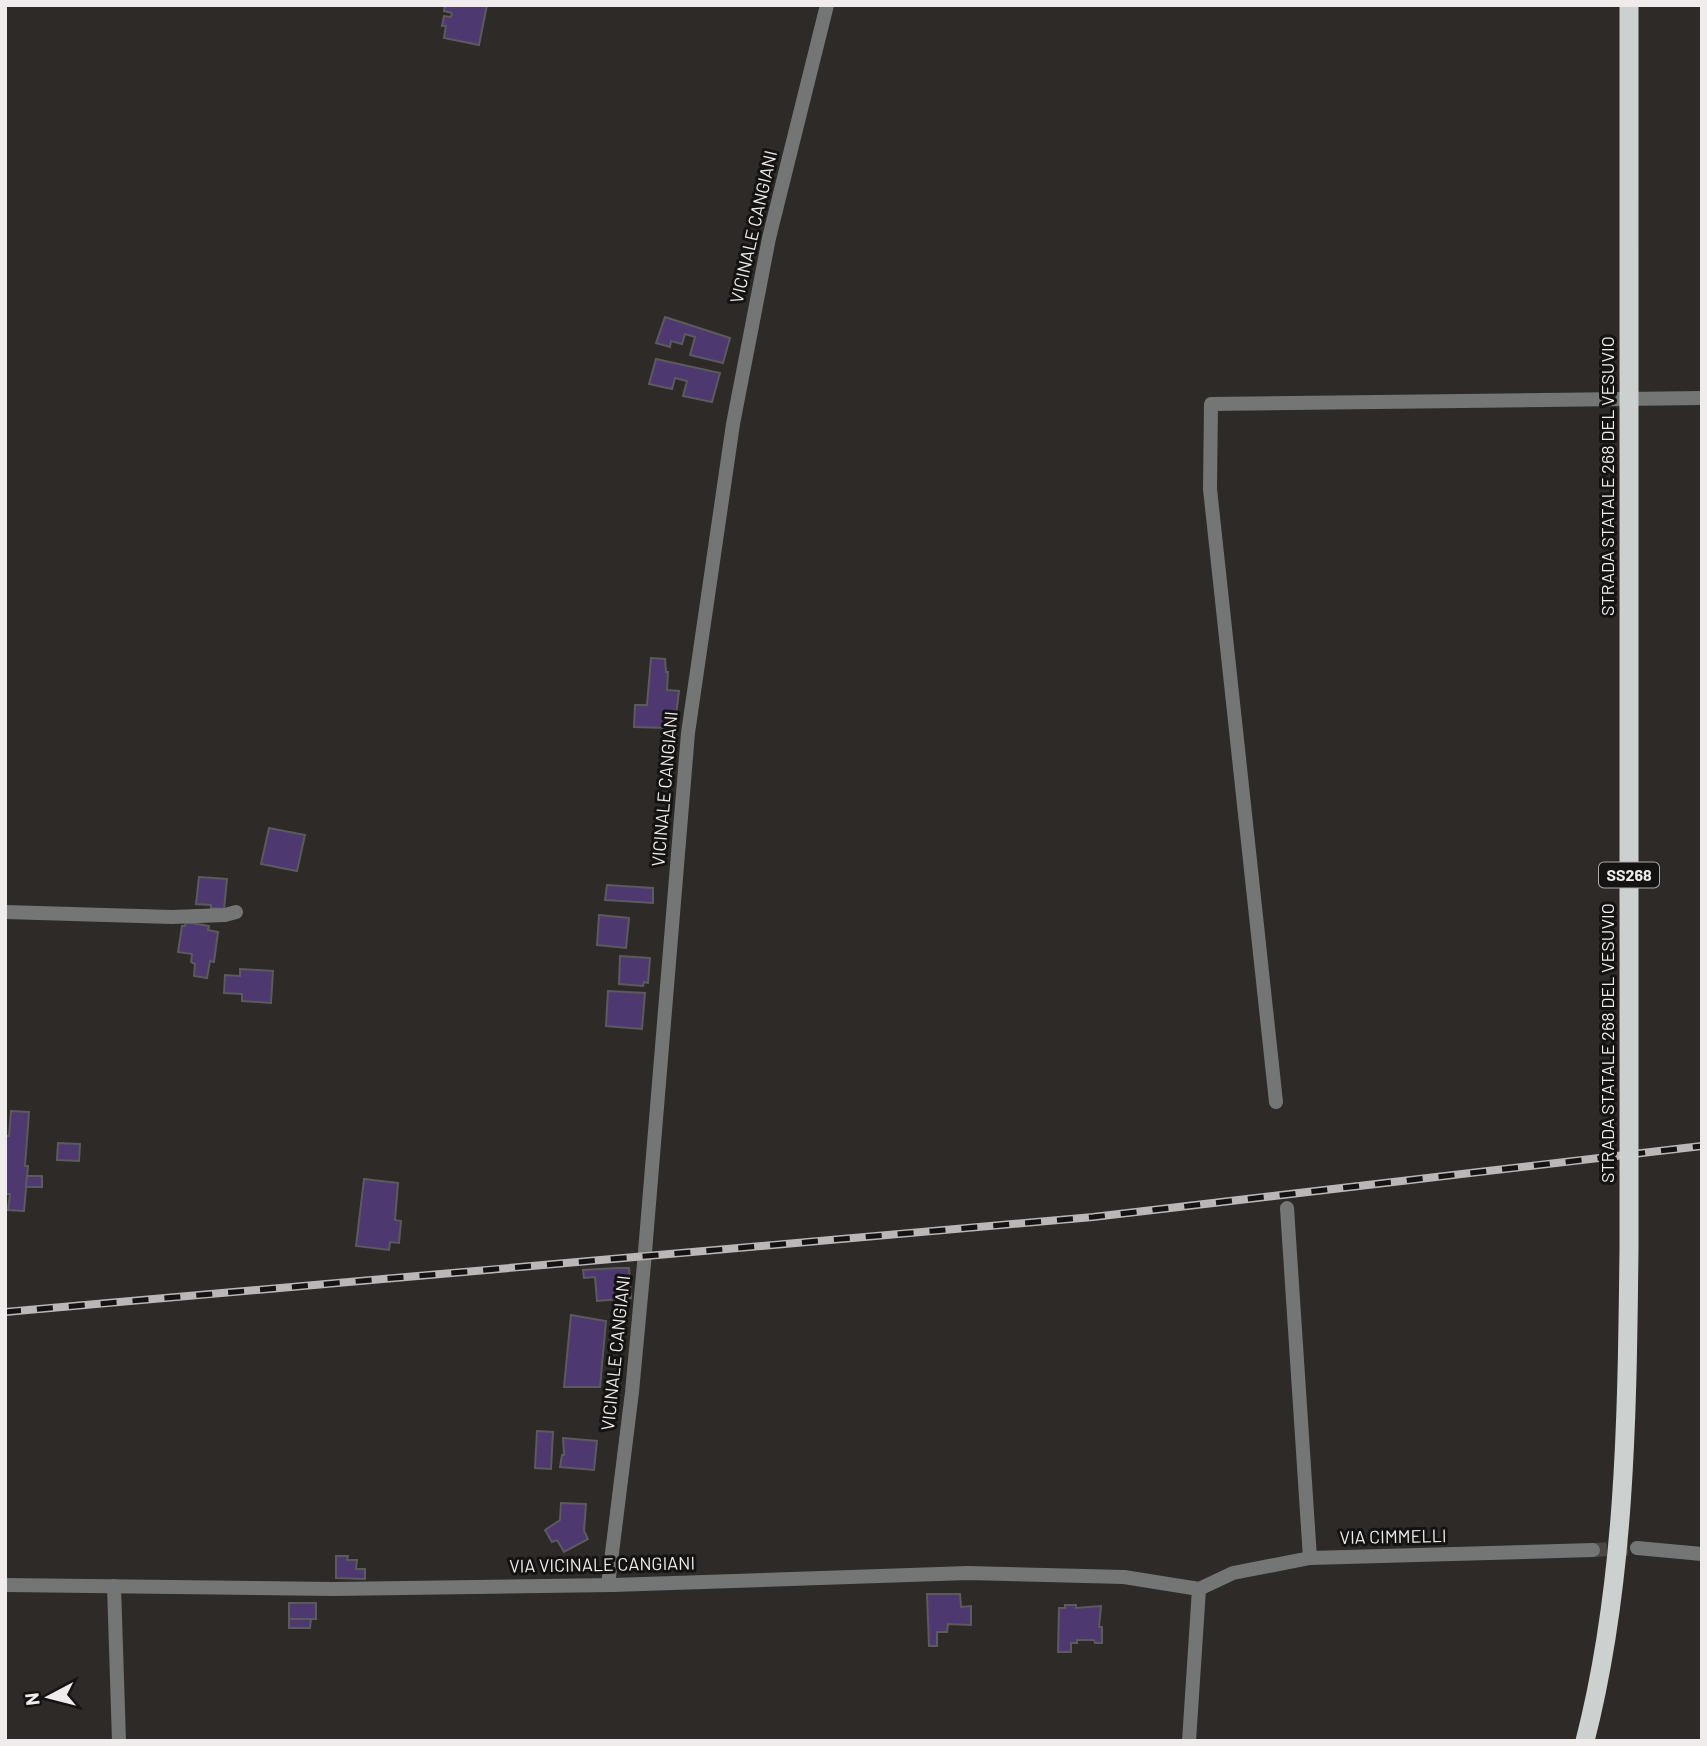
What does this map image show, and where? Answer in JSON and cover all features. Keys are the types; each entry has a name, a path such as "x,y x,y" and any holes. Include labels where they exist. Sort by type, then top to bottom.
{"highway":[{"name":"STRADA STATALE 268 DEL VESUVIO","path":"1584,1741 1602,1660 1612,1592 1625,1455 1627,1387 1629,5"}],"street":[{"name":"VICINALE CANGIANI","path":"608,1585 632,1392 688,733 733,424 769,238 827,5"},
{"path":"1276,1102 1210,489 1211,404 1702,398"},
{"path":"5,912 172,917 225,915 236,912"},
{"path":"1287,1208 1310,1558"},
{"path":"1637,1548 1702,1554"},
{"name":"VIA CIMMELLI","path":"1199,1589 1233,1573 1310,1558 1593,1550"},
{"name":"VIA VICINALE CANGIANI","path":"5,1585 334,1589 608,1585 968,1573 1124,1577 1199,1589"},
{"path":"114,1586 119,1741"},
{"path":"1189,1741 1199,1589"}],"building":[{"path":"445,5 487,5 479,45 444,38 444,16 451,17 452,13 444,11"},
{"path":"665,317 730,338 723,363 690,355 695,337 685,334 682,344 671,341 670,347 656,343"},
{"path":"656,359 720,373 712,402 683,396 687,381 675,378 672,389 649,384"},
{"path":"651,658 665,659 668,672 667,690 679,691 676,716 669,716 667,728 634,727 635,705 647,705"},
{"path":"269,828 305,835 297,871 261,864"},
{"path":"199,877 227,879 224,909 196,904"},
{"path":"607,885 653,888 653,903 605,900"},
{"path":"599,915 629,918 626,948 597,945"},
{"path":"186,922 209,926 208,930 218,932 214,962 210,961 207,978 194,976 192,954 178,952 182,926 185,926"},
{"path":"620,956 650,958 648,983 644,982 643,986 619,984"},
{"path":"240,969 273,971 271,1003 242,1001 242,994 224,993 225,975 240,976"},
{"path":"608,991 645,993 642,1029 606,1026"},
{"path":"11,1111 29,1112 24,1211 8,1210 10,1194 5,1194 5,1136 9,1136"},
{"path":"58,1143 80,1144 79,1161 57,1160"},
{"path":"27,1176 42,1176 42,1187 26,1187"},
{"path":"364,1179 398,1183 395,1220 401,1221 399,1243 390,1242 389,1250 356,1246"},
{"path":"629,1268 631,1298 597,1301 595,1277 584,1278 583,1270"},
{"path":"571,1315 606,1321 600,1387 564,1387"},
{"path":"537,1431 553,1432 551,1469 535,1468"},
{"path":"563,1438 597,1441 594,1470 560,1467 564,1455"},
{"path":"561,1503 586,1504 584,1531 588,1539 564,1552 557,1540 552,1542 545,1530 560,1520"},
{"path":"336,1556 348,1556 347,1560 357,1560 356,1569 365,1569 365,1579 336,1578"},
{"path":"927,1594 960,1594 961,1607 971,1606 971,1625 948,1624 947,1632 937,1632 937,1646 929,1646"},
{"path":"289,1603 316,1603 316,1619 289,1619"},
{"path":"1065,1605 1076,1605 1076,1608 1101,1606 1099,1627 1102,1627 1102,1643 1077,1640 1077,1643 1071,1643 1071,1652 1058,1652 1059,1608 1065,1608"},
{"path":"289,1619 311,1619 310,1628 289,1628"}],"tunnel":[{"path":"1593,1550 1637,1548"}],"railway":[{"path":"5,1312 1093,1217 1702,1146"}]}
